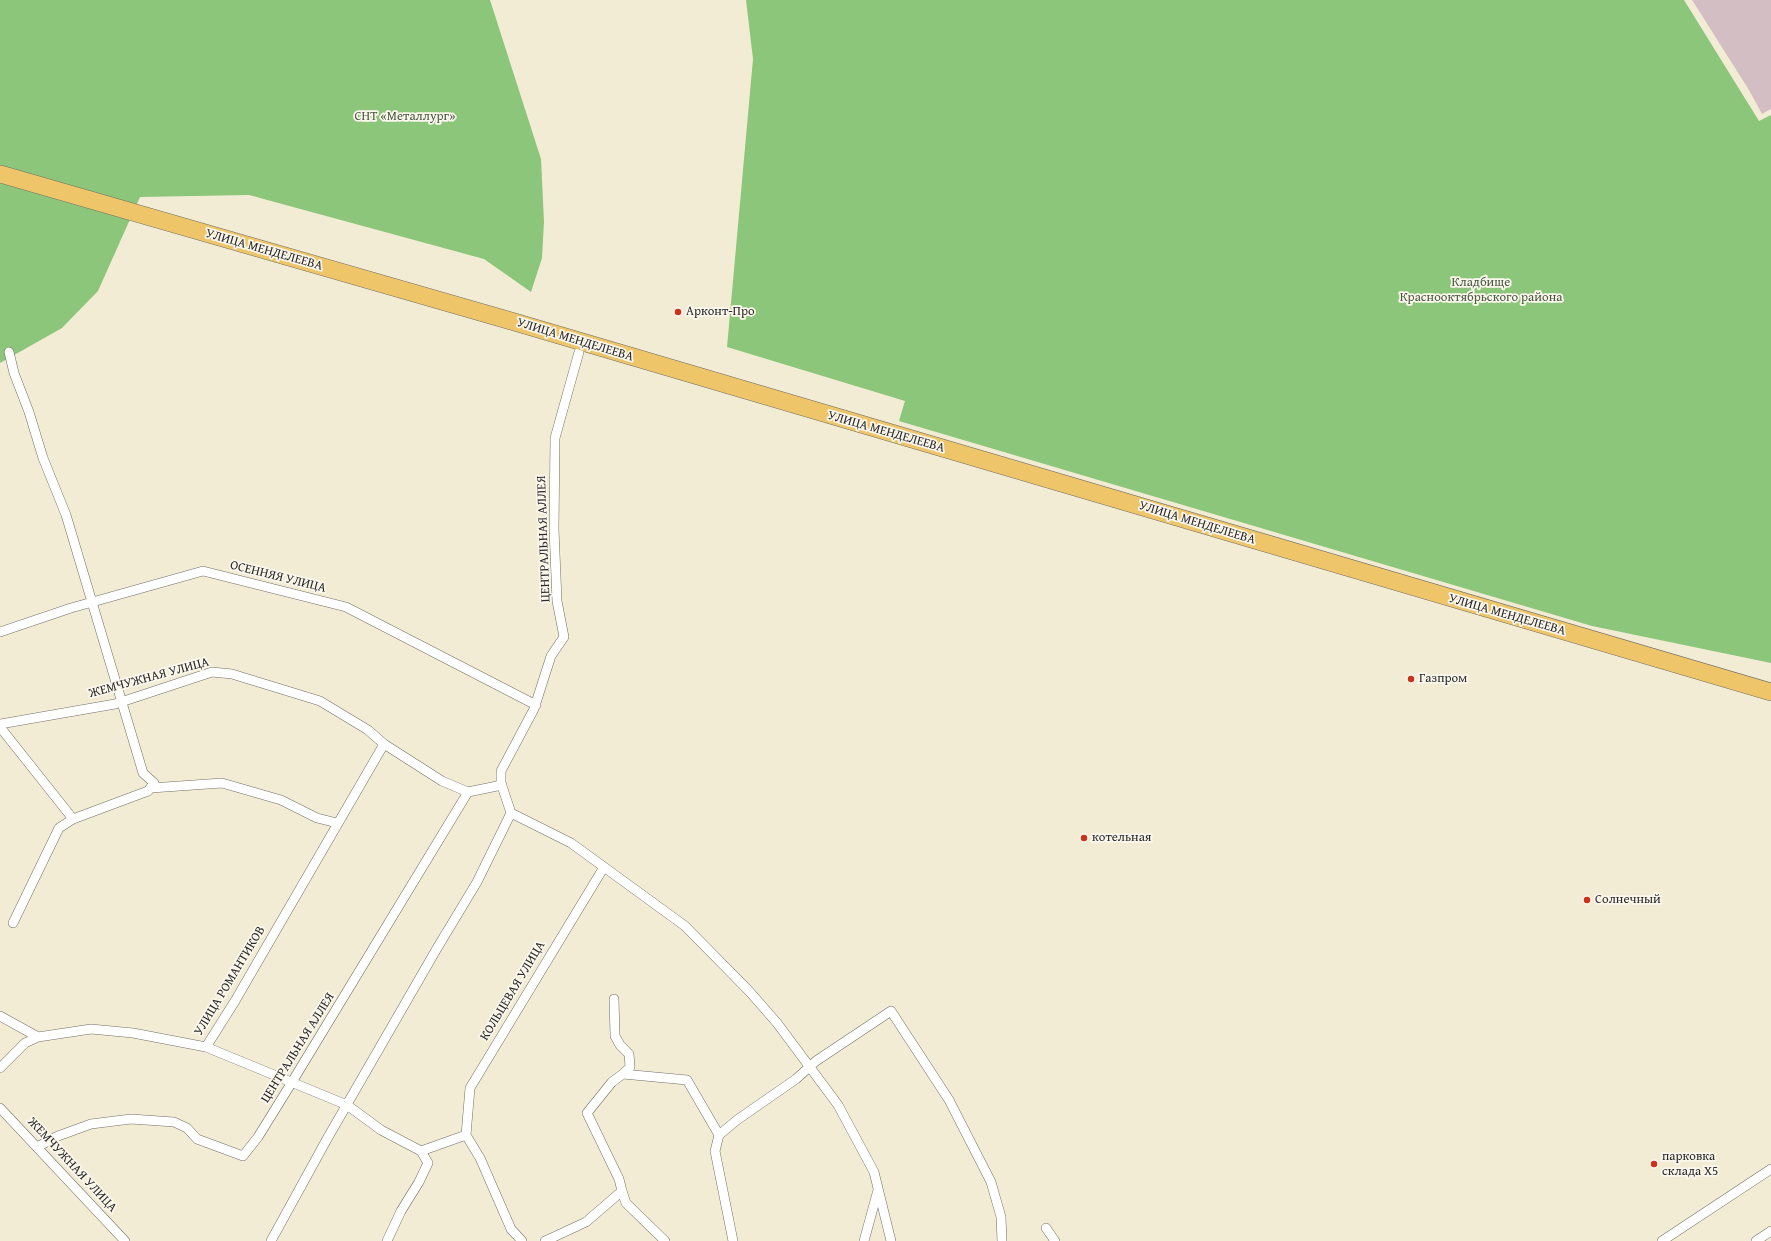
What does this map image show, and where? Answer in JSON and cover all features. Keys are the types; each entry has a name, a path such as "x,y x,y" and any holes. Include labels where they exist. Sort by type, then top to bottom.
{"highway":[{"name":"УЛИЦА МЕНДЕЛЕЕВА","path":"0,174 518,323 1771,692"},
{"name":"УЛИЦА МЕНДЕЛЕЕВА","path":"0,183 1771,701"}],"street":[{"path":"9,352 14,373 29,412 43,458 66,515 143,773 154,783 148,791 73,819 59,828 13,923"},
{"name":"ЦЕНТРАЛЬНАЯ АЛЛЕЯ","path":"511,813 502,785 501,771 536,705 551,656 564,637 557,601 554,529 555,438 578,352"},
{"name":"ОСЕННЯЯ УЛИЦА","path":"0,632 92,602 203,571 346,607 536,705"},
{"name":"ЖЕМЧУЖНАЯ УЛИЦА","path":"0,724 122,702 212,672 232,674 320,701 368,730 384,744 442,781 468,792"},
{"path":"0,727 73,819"},
{"name":"УЛИЦА РОМАНТИКОВ","path":"38,1037 91,1029 133,1033 206,1047 235,1001 384,744"},
{"path":"151,788 222,783 281,800 317,818 337,823"},
{"path":"468,792 502,785"},
{"name":"ЦЕНТРАЛЬНАЯ АЛЛЕЯ","path":"37,1147 58,1136 91,1124 131,1119 174,1122 187,1128 197,1139 243,1156 258,1137 292,1084 468,792"},
{"path":"271,1241 327,1138 477,882 511,813 571,843 685,926 749,991 777,1023 838,1105 874,1172 891,1241"},
{"name":"КОЛЬЦЕВАЯ УЛИЦА","path":"466,1135 470,1088 604,867"},
{"path":"614,999 615,1036 620,1045 629,1054 630,1067 612,1082 587,1113 619,1179 626,1203 665,1241"},
{"path":"733,1241 715,1151 719,1135 737,1120 796,1079 816,1061 891,1011 949,1100 991,1182 1001,1217 1002,1241"},
{"path":"0,1016 38,1037"},
{"path":"0,1068 24,1044 38,1037"},
{"path":"206,1047 292,1084 347,1105 381,1130 421,1151 428,1163 419,1182 400,1211 387,1241"},
{"path":"623,1074 687,1080 719,1135"},
{"name":"ЖЕМЧУЖНАЯ УЛИЦА","path":"0,1108 125,1241"},
{"path":"421,1151 466,1135 480,1158 511,1229 522,1241"},
{"path":"1662,1241 1771,1168"},
{"path":"864,1241 878,1190"},
{"path":"546,1241 586,1222 622,1191"},
{"path":"1046,1228 1055,1241"},
{"path":"1756,1241 1771,1231"}],"shaded area":[{"path":"1692,0 1771,0 1771,109 1762,114 1749,90"}],"green space":[{"name":"СНТ «Металлург»","path":"0,0 490,0 541,159 544,222 542,258 531,292 484,259 249,195 140,197 98,291 62,328 0,363"},
{"name":"Кладбище Краснооктябрьского района","path":"746,0 1684,0 1759,121 1771,115 1771,663 1592,626 899,421 905,401 727,347 753,59"}],"place":[{"name":"Арконт-Про","path":"678,312"},
{"name":"Газпром","path":"1411,679"},
{"name":"котельная","path":"1084,838"},
{"name":"Солнечный","path":"1587,900"},
{"name":"парковка склада X5","path":"1654,1164"}]}
